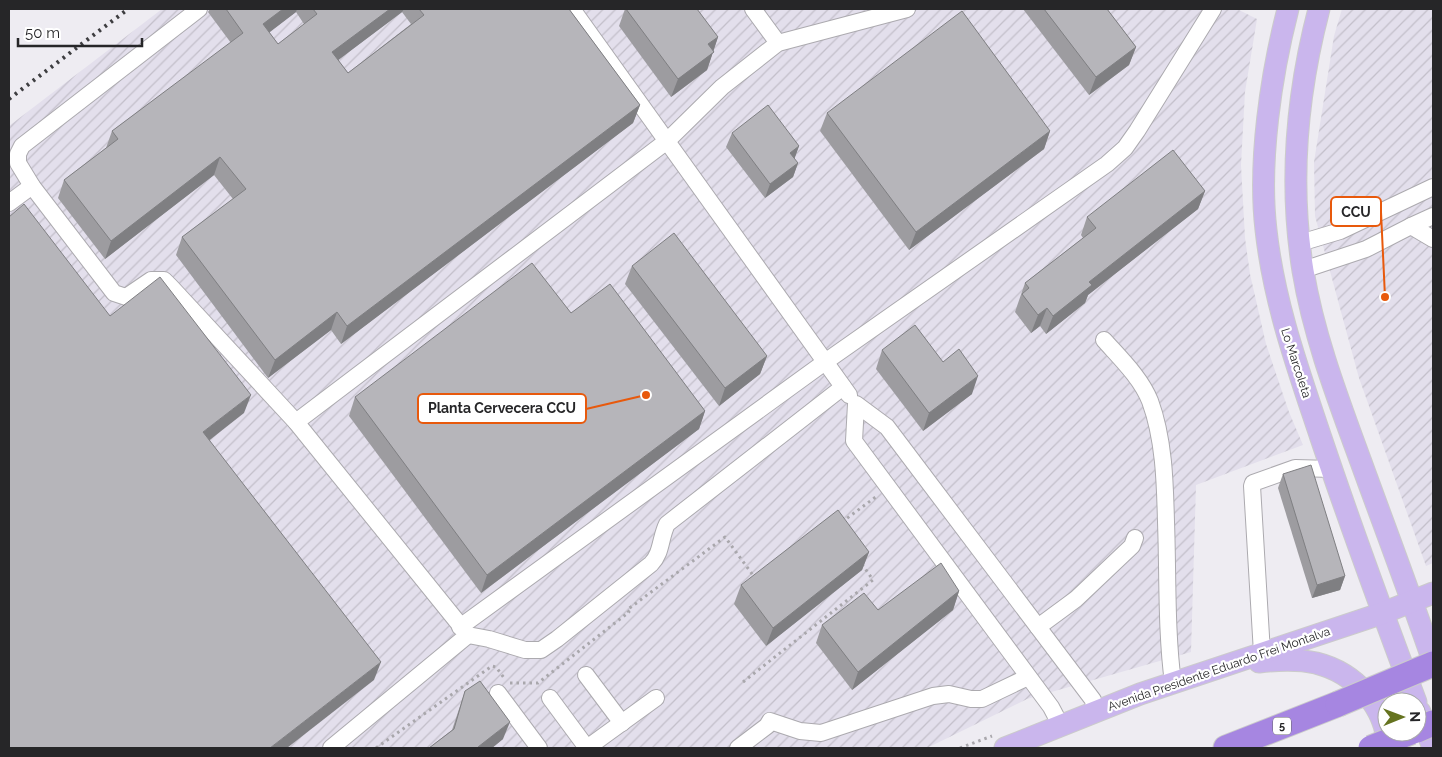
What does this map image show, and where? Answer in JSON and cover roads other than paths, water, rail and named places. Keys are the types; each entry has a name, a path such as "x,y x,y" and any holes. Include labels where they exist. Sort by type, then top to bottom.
{"highway":[{"name":"5","path":"1226,748 1338,704 1433,663"},
{"path":"1371,748 1386,742"}],"main road":[{"name":"Lo Marcoleta","path":"1288,9 1270,105 1266,146 1265,228 1273,279 1285,332 1382,613 1412,692"},
{"path":"1319,9 1300,102 1297,167 1303,270 1325,362 1433,663"},
{"name":"Avenida Presidente Eduardo Frei Montalva","path":"1005,748 1173,683 1382,613 1433,593"},
{"path":"1230,664 1300,661 1314,663 1342,673 1354,681 1374,703 1385,730 1388,748"},
{"name":"Lo Marcoleta","path":"1427,732 1433,748"}],"lane":[{"path":"199,9 22,146 18,154 18,163 32,186 114,293 126,297 151,280 164,280 296,422 464,631 525,650 541,650 651,564 658,556 662,534 668,524 843,387"},
{"path":"572,9 843,387 856,404 887,427 1093,700 1095,712"},
{"path":"753,9 778,43"},
{"path":"296,422 666,142 722,87 778,43 907,9"},
{"path":"334,747 464,631 825,362 1108,164 1119,154 1137,131 1213,9"},
{"path":"9,203 32,186"},
{"path":"1300,243 1340,231 1433,188"},
{"path":"1303,270 1366,249 1433,216"},
{"path":"1411,226 1433,239"},
{"path":"1104,340 1133,375 1149,400 1159,433 1166,489 1170,648 1173,683"},
{"path":"856,404 854,441 1051,707 1061,726"},
{"path":"1262,653 1252,486 1295,468 1332,470"},
{"path":"1038,627 1076,599 1132,546 1135,538"},
{"path":"586,675 622,723"},
{"path":"738,748 767,726 770,721 809,733 821,732 933,696 949,694 971,699 982,699 1028,677"},
{"path":"498,693 539,748"},
{"path":"550,698 587,748 656,698"}],"railway":[{"path":"9,99 128,9"}],"place":[{"name":"CCU","path":"1385,297"},
{"name":"Planta Cervecera CCU","path":"646,395"}]}
